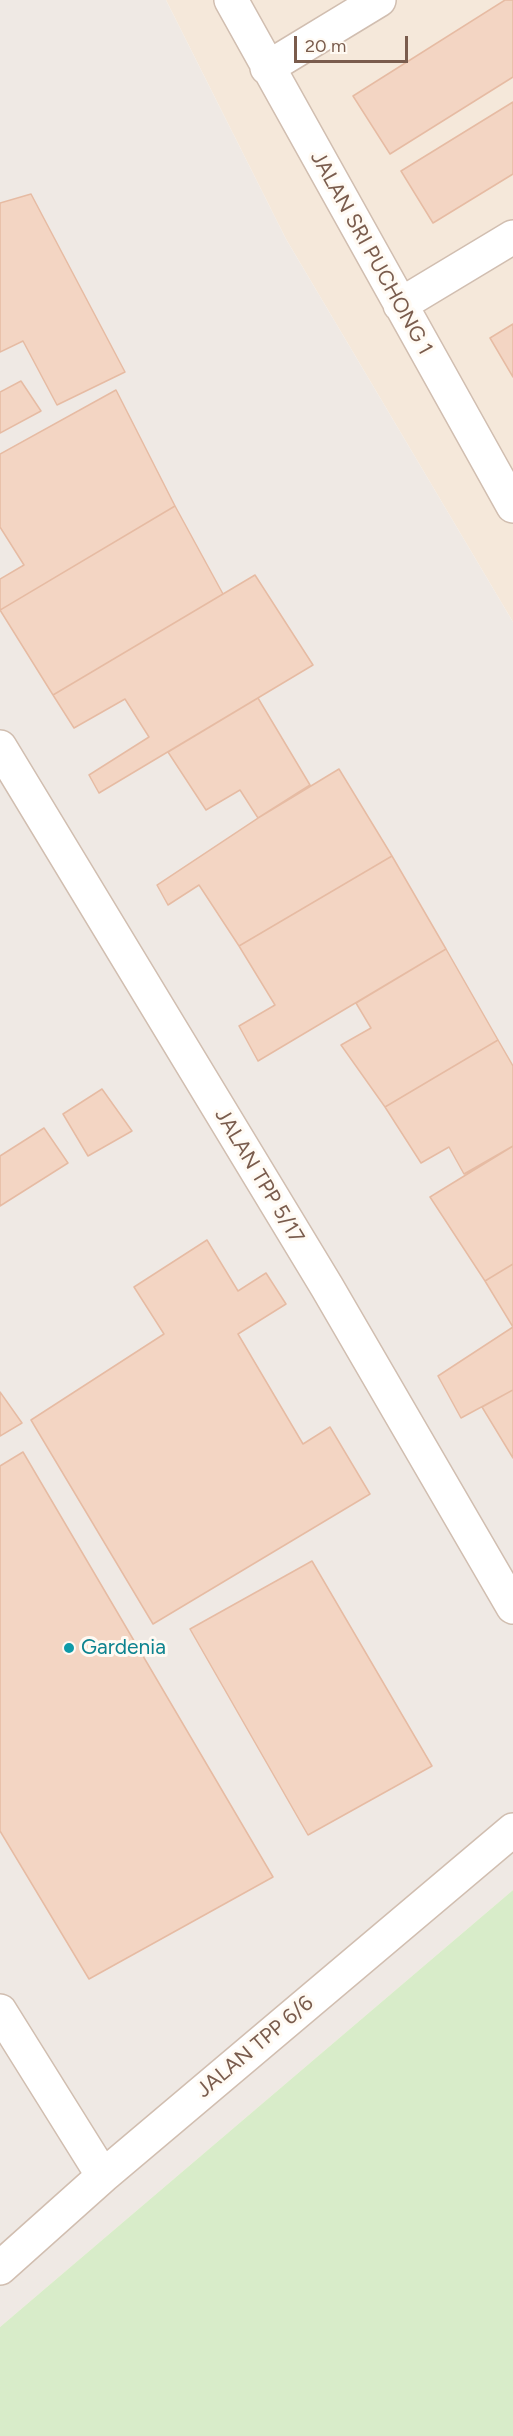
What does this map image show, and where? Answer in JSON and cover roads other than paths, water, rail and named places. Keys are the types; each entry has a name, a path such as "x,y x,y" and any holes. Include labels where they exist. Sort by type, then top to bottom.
{"street":[{"name":"JALAN SRI PUCHONG 1","path":"231,0 513,506"},
{"path":"267,68 379,0"},
{"path":"400,305 513,237"},
{"name":"JALAN TPP 5/17","path":"0,747 327,1287 513,1607"},
{"name":"JALAN TPP 6/6","path":"0,2268 103,2176 513,1830"},
{"path":"0,2011 103,2176"}],"place":[{"name":"Gardenia","path":"69,1648"}]}
